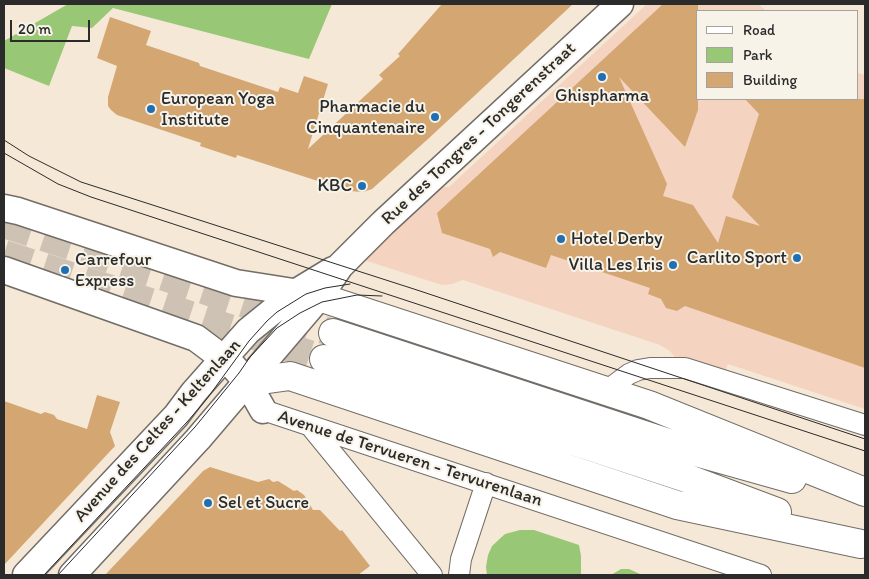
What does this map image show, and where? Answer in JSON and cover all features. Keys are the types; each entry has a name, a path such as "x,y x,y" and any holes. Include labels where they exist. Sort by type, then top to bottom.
{"highway":[{"path":"307,295 649,405 865,492"},
{"path":"333,333 696,452 865,500"},
{"path":"324,359 689,479 863,544"},
{"path":"246,382 290,376 676,505 863,544"}],"street":[{"name":"Rue des Tongres - Tongerenstraat","path":"307,295 339,268 383,224 620,4"},
{"path":"4,208 236,283 307,295"},
{"name":"Avenue de Tervueren - Tervurenlaan","path":"4,270 196,338 224,359 246,382 263,410 761,575"},
{"name":"Avenue des Celtes - Keltenlaan","path":"26,575 176,416 194,392 248,331 307,295"},
{"name":"Avenue des Celtes - Keltenlaan","path":"72,575 198,440 246,382 307,295"},
{"path":"606,391 629,374 638,370 685,368 865,425"},
{"path":"311,427 432,575"},
{"path":"459,575 461,559 486,483"}],"shaded area":[{"path":"647,4 758,4 765,10 696,10 696,100 859,100 859,73 865,75 865,409 728,364 725,371 677,360 670,351 660,345 463,280 442,285 367,261 366,256 439,187 449,187"}],"green space":[{"path":"68,4 332,4 309,59 113,8 92,28 72,26 49,86 4,68 4,41"},
{"path":"520,530 534,530 579,545 581,575 487,575 488,555 492,546 505,534"},
{"path":"621,569 629,569 642,575 611,575"}],"building":[{"path":"442,4 573,4 428,139 372,189 363,192 349,191 237,155 236,158 200,146 201,143 117,115 108,106 108,97 117,66 97,58 110,17 151,31 146,45 199,63 200,66 278,92 280,87 298,93 304,76 328,84 308,149 383,79 379,75 400,56 398,54"},
{"path":"663,4 698,4 698,10 696,10 696,100 698,100 698,110 685,147 619,77 667,184 663,196 693,205 718,243 726,216 760,226 732,197 759,114 746,100 865,99 865,368 685,306 677,311 666,308 661,299 648,294 650,288 551,255 546,268 500,252 493,257 490,249 442,233 437,213"},
{"path":"97,395 120,402 110,432 115,446 4,565 4,401 41,414 45,412 54,415 57,419 87,429"},
{"path":"210,467 258,482 269,479 273,482 278,481 294,491 297,490 304,495 313,510 320,510 340,531 342,530 370,566 358,575 105,575 203,471"}],"tunnel":[{"path":"4,224 333,333"},
{"path":"4,254 324,359"}],"tram line":[{"path":"4,140 29,156 81,182 417,290 865,439"},
{"path":"4,153 58,184 91,197 865,451"},
{"path":"44,575 187,422 206,400 249,341 267,321 277,312 306,294 325,288 350,284"},
{"path":"58,575 195,427 250,357 277,328 322,302 357,295 382,296"}],"place":[{"name":"Ghispharma","path":"602,77"},
{"name":"European Yoga Institute","path":"151,109"},
{"name":"Pharmacie du Cinquantenaire","path":"435,117"},
{"name":"KBC","path":"362,186"},
{"name":"Hotel Derby","path":"561,239"},
{"name":"Carlito Sport","path":"797,258"},
{"name":"Villa Les Iris","path":"673,265"},
{"name":"Carrefour Express","path":"65,270"},
{"name":"Sel et Sucre","path":"208,503"}]}
